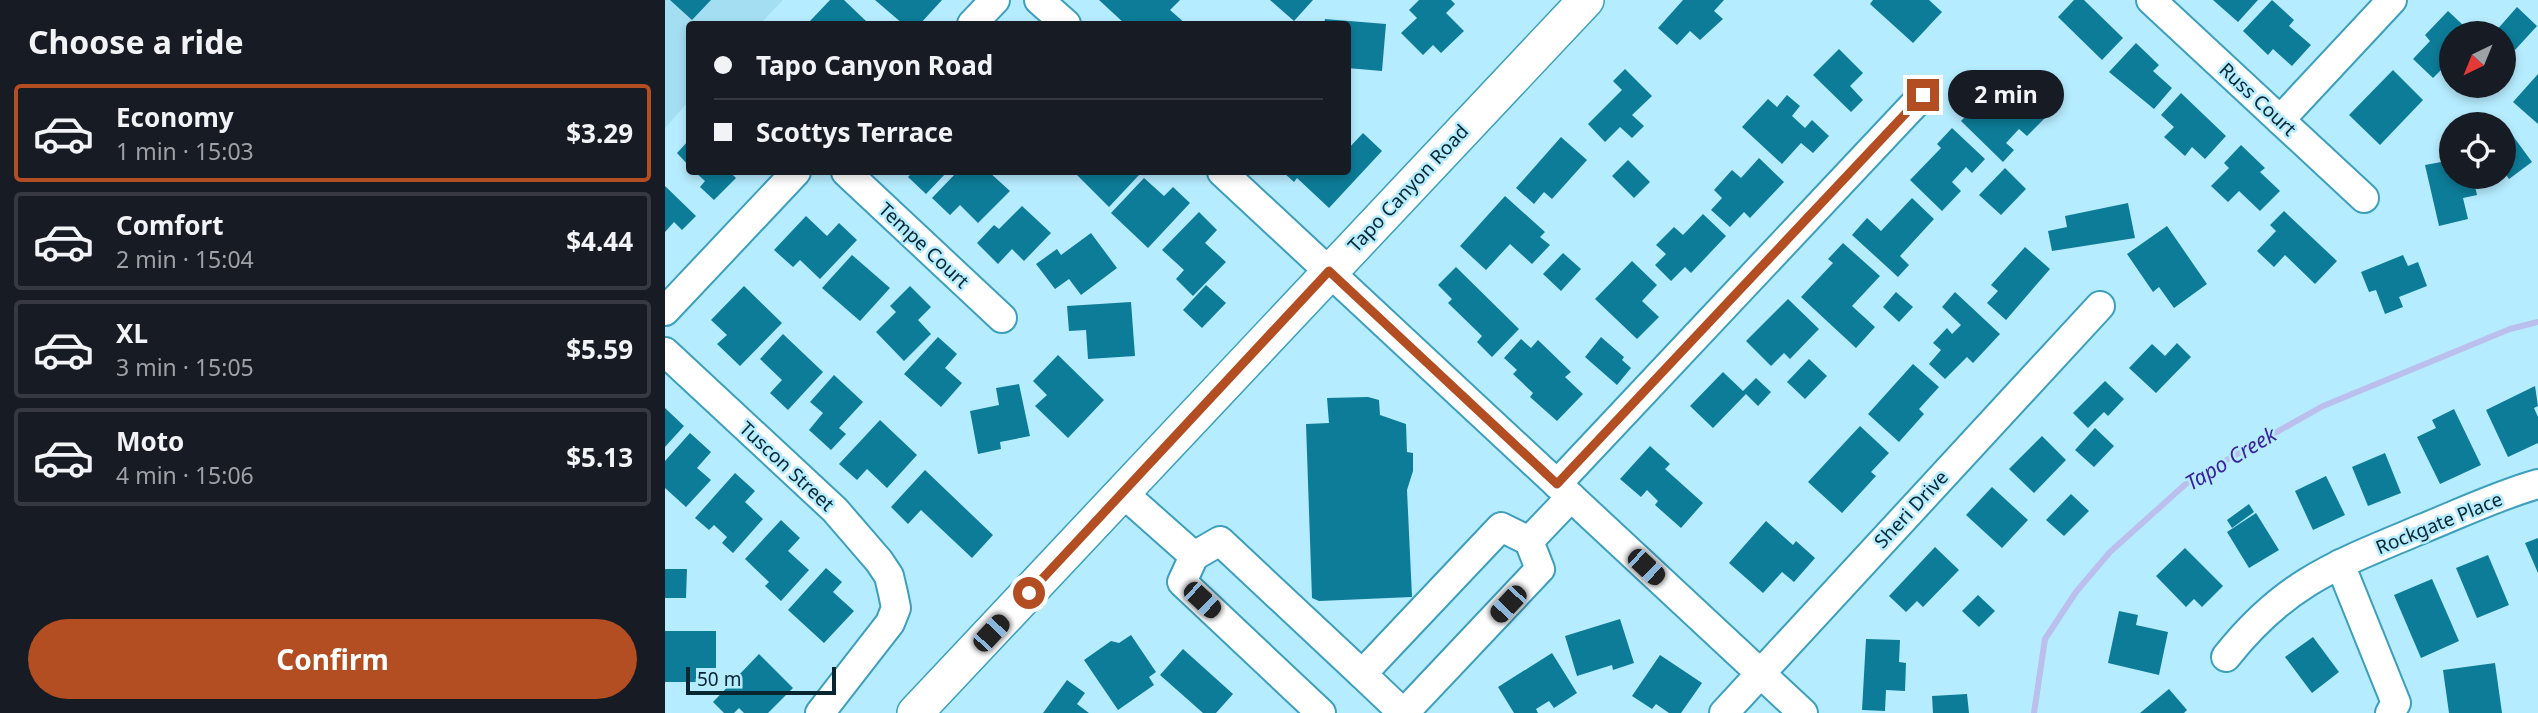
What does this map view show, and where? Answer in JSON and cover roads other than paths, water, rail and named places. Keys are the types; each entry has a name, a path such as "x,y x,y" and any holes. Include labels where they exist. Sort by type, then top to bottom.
{"main road":[{"name":"Tapo Canyon Road","path":"915,713 1586,0"}],"street":[{"path":"975,21 995,0"},
{"path":"1039,0 1063,21"},
{"name":"Russ Court","path":"2151,0 2364,198"},
{"path":"2280,120 2392,0"},
{"path":"1529,541 1564,490 1923,95"},
{"path":"665,311 793,175"},
{"name":"Tempe Court","path":"849,175 1002,318"},
{"path":"1225,175 1803,713"},
{"name":"Sheri Drive","path":"1724,713 1759,672 2100,306"},
{"name":"Tuscon Street","path":"665,352 835,510 889,576 896,608 890,623 820,713"},
{"name":"Rockgate Place","path":"2226,657 2248,629 2275,603 2308,579 2538,484"},
{"path":"1123,493 1194,556"},
{"path":"1321,713 1182,582 1194,556 1220,541 1403,713 1540,569 1529,541 1500,527 1362,674"},
{"path":"2340,564 2396,703 2390,713"}],"waterway":[{"name":"Tapo Creek","path":"2034,713 2045,639 2076,592 2110,552 2189,481 2323,406 2510,329 2538,322"}]}
